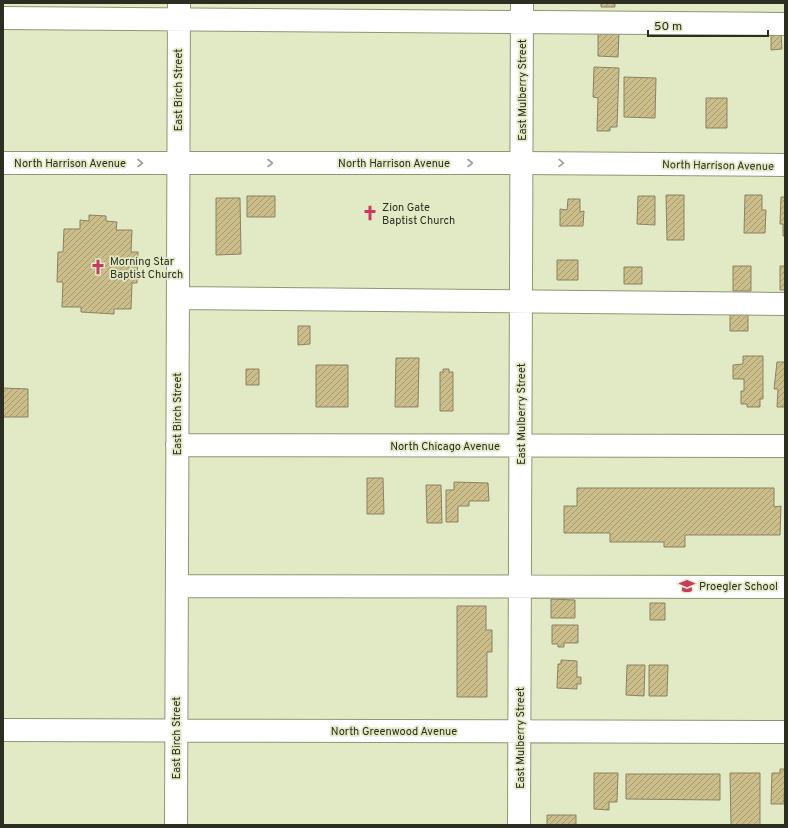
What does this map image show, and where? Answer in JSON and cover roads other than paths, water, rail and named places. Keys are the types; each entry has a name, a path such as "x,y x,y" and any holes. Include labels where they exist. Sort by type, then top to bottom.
{"street":[{"path":"3,18 179,11 522,13 785,24"},
{"name":"East Birch Street","path":"176,825 179,11"},
{"name":"East Mulberry Street","path":"520,825 522,13"},
{"name":"North Harrison Avenue","path":"3,163 522,162 785,165"},
{"path":"178,298 785,304"},
{"name":"North Chicago Avenue","path":"177,445 785,446"},
{"path":"177,586 785,587"},
{"name":"North Greenwood Avenue","path":"3,730 785,732"}],"place":[{"name":"Zion Gate Baptist Church","path":"370,213"},
{"name":"Morning Star Baptist Church","path":"98,267"},
{"name":"Proegler School","path":"687,586"}]}
